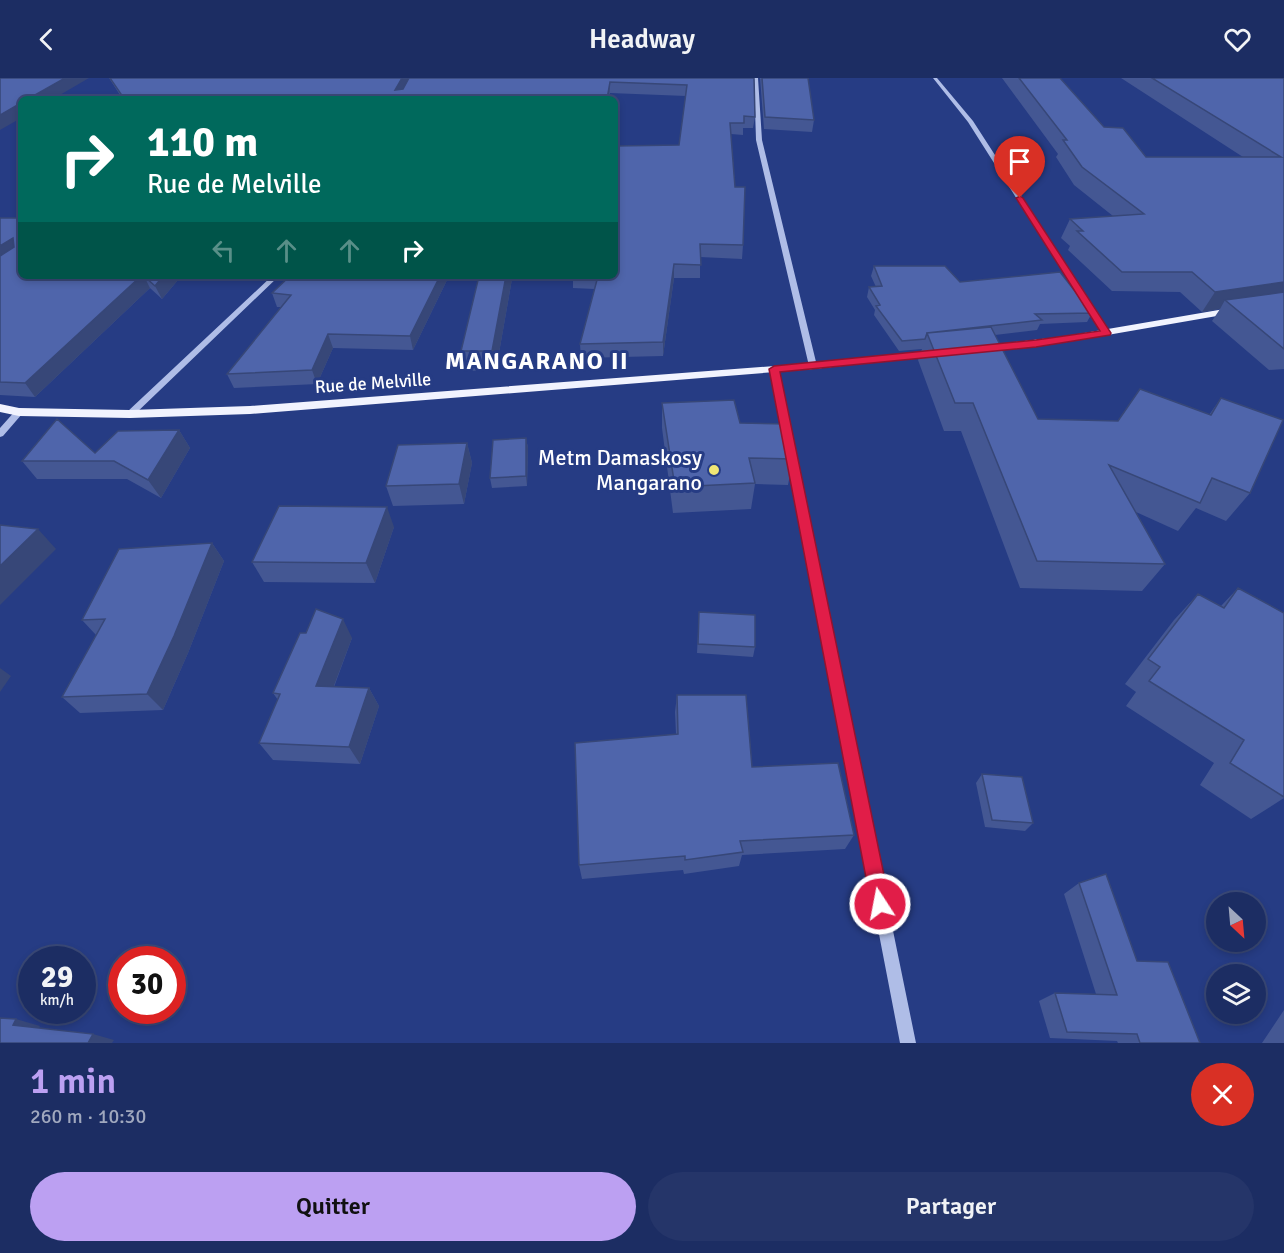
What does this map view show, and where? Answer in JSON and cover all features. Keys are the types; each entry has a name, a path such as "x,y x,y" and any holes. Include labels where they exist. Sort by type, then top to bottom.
{"main road":[{"name":"Rue de Melville","path":"0,408 19,412 130,414 250,410 813,366 1036,344 1252,308"}],"street":[{"path":"756,78 759,140 813,366"},
{"path":"935,78 970,121 1106,333"},
{"path":"130,414 273,279"},
{"path":"774,369 908,1043"},
{"path":"0,434 19,412"}],"building":[{"path":"0,78 65,78 33,96 18,96 18,105 0,115"},
{"path":"110,78 402,78 395,90 403,89 409,78 754,78 755,117 744,116 744,123 730,123 735,187 745,187 743,245 700,244 701,265 674,264 663,342 580,344 597,279 618,279 618,146 679,145 687,85 610,82 608,96 118,96 121,94"},
{"path":"762,78 808,78 814,120 765,117"},
{"path":"1019,78 1060,78 1104,127 1123,128 1146,157 1281,157 1152,78 1284,78 1284,282 1215,292 1192,272 1122,272 1077,231 1083,231 1070,219 1144,214 1082,167 1063,140 1067,140"},
{"path":"0,218 18,218 18,279 138,279 25,383 0,382 0,256 14,247 13,238 0,246"},
{"path":"874,266 945,266 960,282 1060,272 1092,313 1035,314 1042,320 927,333 925,339 902,341 876,306 880,305 869,287 882,286"},
{"path":"147,279 161,279 155,286"},
{"path":"287,279 438,279 410,336 328,334 312,370 227,374 291,295 272,293"},
{"path":"478,279 505,279 492,351 461,351"},
{"path":"1284,292 1284,349 1225,300"},
{"path":"991,327 1038,419 1118,421 1140,389 1211,415 1221,398 1283,420 1250,493 1212,478 1200,503 1109,465 1165,564 1037,561 973,403 955,403 927,333"},
{"path":"734,400 740,423 788,424 793,459 749,458 755,483 675,487 662,403"},
{"path":"57,419 95,453 118,431 179,430 148,480 114,461 22,461"},
{"path":"526,438 526,476 490,478 493,440"},
{"path":"467,443 459,484 386,486 398,445"},
{"path":"279,506 387,507 366,563 252,562"},
{"path":"0,525 38,529 0,566"},
{"path":"212,543 174,636 147,694 62,697 105,619 82,620 119,549"},
{"path":"1238,588 1284,613 1284,797 1230,763 1244,740 1149,681 1160,667 1148,659 1198,594 1224,608"},
{"path":"316,609 343,619 316,686 369,688 349,747 259,743 280,694 273,693 300,633 306,633"},
{"path":"699,612 755,615 755,647 698,644"},
{"path":"677,695 746,695 752,767 838,763 854,835 740,841 743,852 685,860 685,856 579,865 575,743 678,734"},
{"path":"982,774 1022,777 1033,823 992,820"},
{"path":"1106,874 1137,961 1168,962 1200,1043 1140,1043 1137,1034 1067,1032 1055,993 1117,995 1079,883"},
{"path":"0,1018 16,1019 13,1025 93,1034 88,1043 0,1043"}],"place":[{"name":"Metm Damaskosy Mangarano","path":"714,470"}],"district":[{"name":"MANGARANO II","path":"537,361"}],"route":[{"path":"880,904 774,369 1036,344 1106,333 1020,198"}]}
